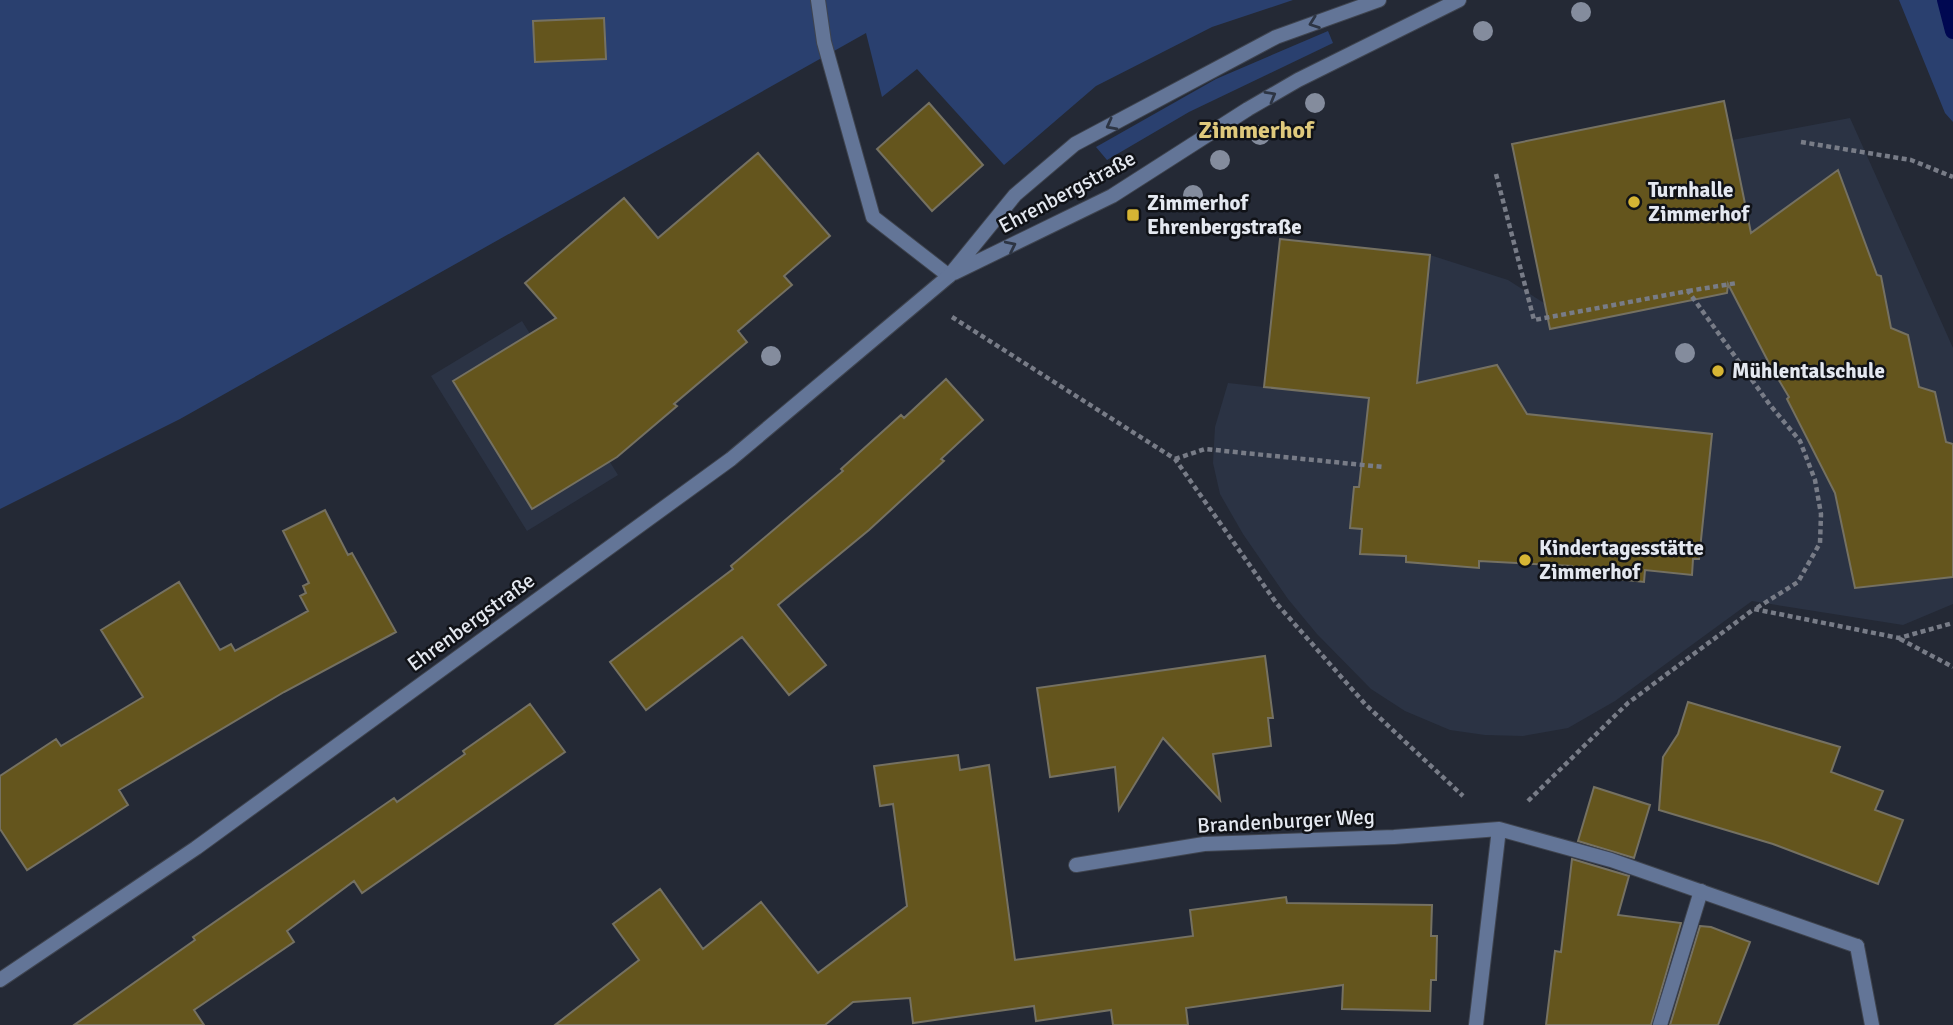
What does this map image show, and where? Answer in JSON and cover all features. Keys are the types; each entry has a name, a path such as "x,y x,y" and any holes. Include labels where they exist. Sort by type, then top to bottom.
{"street":[{"path":"818,0 824,42 873,217 949,276"},
{"name":"Ehrenbergstraße","path":"0,980 196,848 731,459 949,276 1015,195 1075,144 1276,37 1378,0"},
{"name":"Ehrenbergstraße","path":"949,276 1112,196 1268,97 1459,0"},
{"path":"1476,1025 1499,829"},
{"name":"Brandenburger Weg","path":"1076,865 1204,844 1394,837 1499,829 1611,860 1857,946 1872,1025"},
{"path":"1660,1025 1701,891"}],"path":[{"path":"1801,142 1911,160 1953,177"},
{"path":"1496,174 1534,320 1737,283"},
{"path":"922,298 1175,459 1286,614 1366,705 1499,829 1628,703 1754,610 1798,582 1820,543 1821,514 1815,480 1800,441 1770,405 1688,291"},
{"path":"1175,459 1205,449 1383,467"},
{"path":"1754,610 1899,638 1953,667"},
{"path":"1899,638 1953,623"}],"shaded area":[{"path":"0,0 1293,0 1212,27 1096,86 1004,165 917,69 882,97 866,33 180,419 0,509"},
{"path":"1899,0 1953,0 1953,122 1945,113"},
{"path":"1328,31 1333,43 1189,112 1107,160 1096,147 1216,79"},
{"path":"1850,118 1953,348 1953,604 1903,625 1752,601 1615,701 1568,728 1523,736 1485,735 1450,730 1405,711 1371,689 1317,634 1288,599 1243,534 1220,494 1213,463 1215,427 1228,383 1264,387 1280,239 1430,255 1508,280 1544,303 1705,270 1732,140"},
{"path":"522,321 618,475 527,531 431,376"}],"building":[{"path":"604,18 606,59 535,62 533,21"},
{"path":"1724,101 1751,233 1838,170 1877,275 1881,276 1891,328 1908,335 1919,387 1935,392 1946,442 1953,444 1953,577 1855,588 1835,493 1787,399 1789,397 1728,284 1727,293 1550,329 1512,144"},
{"path":"929,103 983,165 932,211 877,149"},
{"path":"758,153 830,236 784,276 792,285 738,331 747,342 617,457 532,509 453,381 556,318 525,283 624,198 658,238"},
{"path":"1280,239 1430,255 1417,383 1497,365 1527,414 1712,434 1699,559 1693,559 1692,575 1645,570 1644,582 1571,574 1572,566 1479,561 1479,568 1406,562 1406,556 1360,554 1362,529 1350,528 1354,487 1359,487 1369,398 1264,387"},
{"path":"946,379 983,420 941,459 944,461 869,530 778,605 826,665 789,695 742,637 646,710 610,662 733,569 731,566 843,471 841,469 901,415 904,418"},
{"path":"325,510 348,555 352,553 396,632 284,692 119,790 128,805 27,870 0,829 0,776 56,739 61,746 143,697 101,630 179,582 220,650 231,644 235,651 308,611 300,596 306,593 303,586 309,583 283,531"},
{"path":"1265,656 1273,718 1268,718 1271,746 1213,754 1220,800 1163,738 1119,810 1115,767 1050,777 1037,688"},
{"path":"1688,702 1840,747 1831,772 1883,791 1875,810 1903,820 1878,884 1773,844 1659,810 1663,757 1678,734"},
{"path":"530,704 565,752 362,893 354,881 287,931 294,942 194,1010 204,1025 74,1025 195,940 193,937 394,798 397,802"},
{"path":"958,755 960,770 989,765 1015,960 1193,936 1190,910 1286,897 1287,903 1432,905 1431,936 1437,936 1436,980 1431,980 1430,1011 1342,1009 1343,985 1186,1008 1188,1025 1113,1025 1111,1010 1036,1021 1034,1006 913,1023 910,998 853,1002 825,1025 555,1025 639,960 613,924 660,889 703,949 761,902 818,973 907,906 893,804 880,806 874,766"},
{"path":"1594,787 1650,805 1634,858 1578,841"},
{"path":"1572,859 1629,876 1618,915 1681,923 1651,1025 1546,1025 1555,951 1561,952"},
{"path":"1700,926 1711,927 1750,942 1718,1025 1670,1025"}],"waterway":[{"path":"1945,0 1953,31"}],"place":[{"name":"Turnhalle Zimmerhof","path":"1634,202"},
{"name":"Zimmerhof Ehrenbergstraße","path":"1133,215"},
{"name":"Mühlentalschule","path":"1718,371"},
{"name":"Kindertagesstätte Zimmerhof","path":"1525,560"}],"district":[{"name":"Zimmerhof","path":"1256,130"}]}
